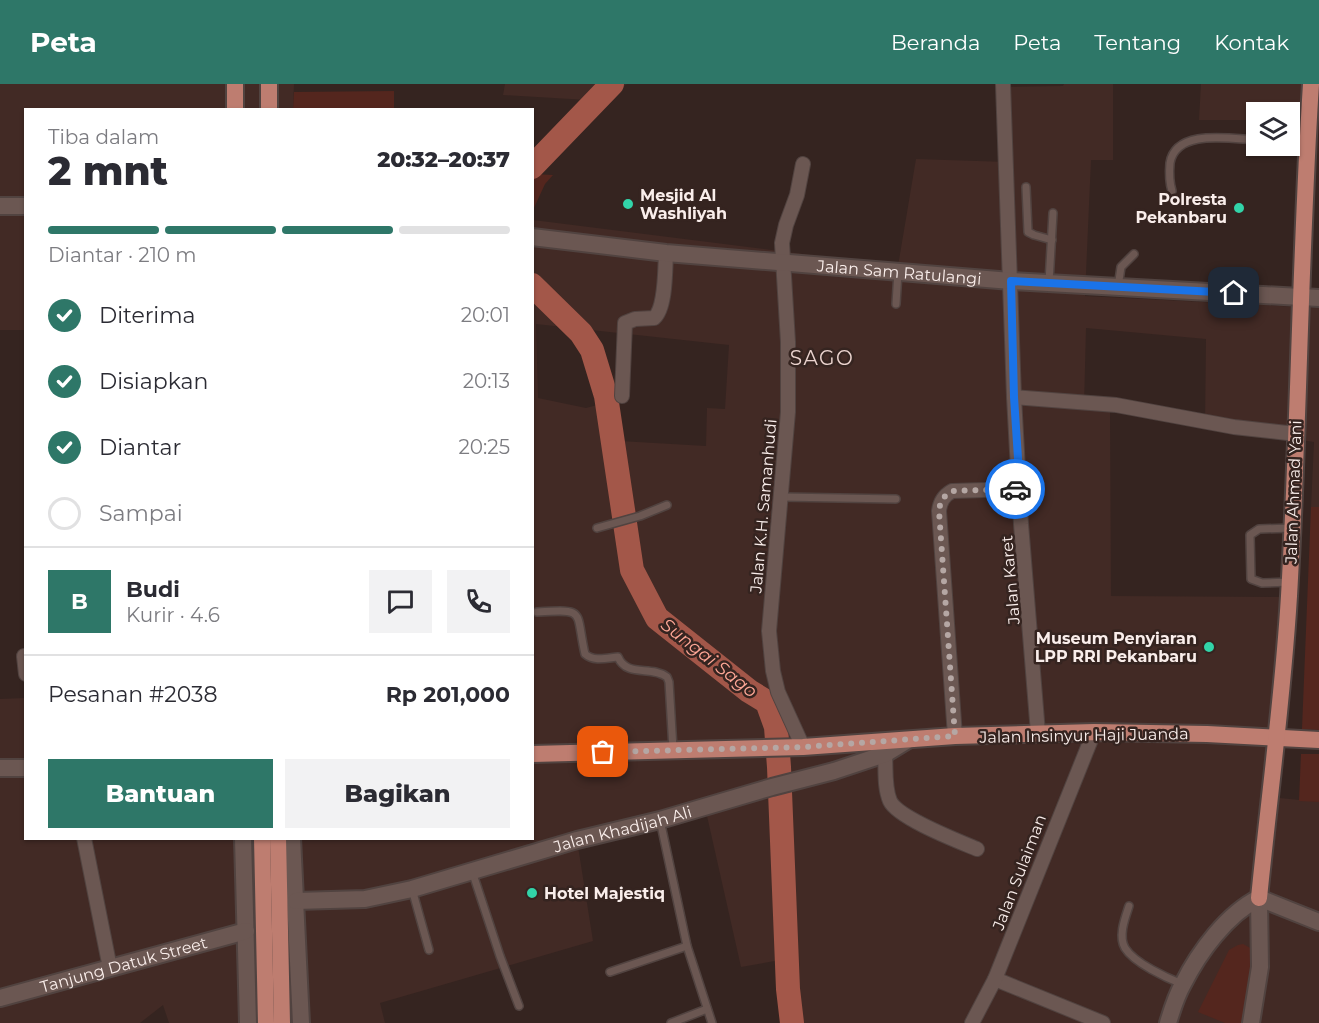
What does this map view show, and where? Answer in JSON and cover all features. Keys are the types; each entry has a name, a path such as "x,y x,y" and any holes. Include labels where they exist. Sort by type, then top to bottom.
{"main road":[{"path":"235,84 235,108"},
{"path":"269,84 269,108"},
{"name":"Jalan Ahmad Yani","path":"1259,898 1277,738 1290,582 1311,84"},
{"name":"Jalan Insinyur Haji Juanda","path":"534,754 803,747 955,736 1094,732 1207,734 1319,740"},
{"path":"262,840 266,1023"},
{"path":"278,840 282,1023"}],"street":[{"name":"Jalan Karet","path":"1003,84 1014,397 1038,733"},
{"name":"Jalan K.H. Samanhudi","path":"803,164 797,195 784,234 782,262 788,342 788,412 769,631 778,692 803,747"},
{"path":"0,206 24,206"},
{"name":"Jalan Sam Ratulangi","path":"534,237 666,253 1011,281 1319,297"},
{"path":"622,396 625,323 634,319 654,318 658,314 663,291 666,253"},
{"path":"1014,397 1116,405 1234,427 1296,434"},
{"path":"955,736 940,504 952,491 1020,489"},
{"name":"Jalan Sulaiman","path":"972,1023 995,979 1094,732"},
{"name":"Jalan Khadijah Ali","path":"296,901 365,899 412,889 577,840 660,820 834,771 885,754 908,740"},
{"path":"885,754 888,792 894,808 915,821 976,849"},
{"path":"0,768 24,768"},
{"path":"84,840 110,968"},
{"path":"243,840 248,1023"},
{"path":"292,840 301,1023"},
{"path":"1168,1023 1182,984 1210,942 1229,918 1243,906 1259,898 1319,922"},
{"path":"1251,1023 1260,967 1259,898"},
{"name":"Tanjung Datuk Street","path":"0,998 246,931"},
{"path":"995,979 1103,1023"}],"lane":[{"path":"1172,191 1168,179 1172,154 1179,146 1202,138 1246,140"},
{"path":"1026,187 1028,232 1052,240"},
{"path":"1049,282 1053,213"},
{"path":"1118,287 1121,267 1134,254"},
{"path":"896,304 898,272"},
{"path":"782,497 896,499"},
{"path":"597,528 640,516 667,505"},
{"path":"1290,582 1262,583 1251,579 1250,535 1259,529 1292,528"},
{"path":"537,612 567,610 575,614 579,620 588,657 599,659 618,657 621,664 627,668 654,672 667,677 673,749"},
{"path":"660,820 687,946 712,1023"},
{"path":"472,871 500,957 519,1006"},
{"path":"412,889 429,950"},
{"path":"1129,906 1123,924 1124,947 1131,955 1165,977 1182,984"},
{"path":"610,972 687,946"},
{"path":"671,1023 707,1009"}],"shaded area":[{"path":"0,84 294,84 293,108 24,108 24,330 0,330"},
{"path":"505,84 627,84 604,101 503,95"},
{"path":"1113,84 1113,160 1091,160 1085,296 1319,308 1319,507 1311,507 1314,442 1205,425 1206,339 1086,328 1084,406 1110,410 1111,596 1289,597 1269,797 1319,802 1319,1023 793,1023 786,959 741,967 705,807 577,840 593,941 380,1003 385,1023 169,1023 163,1005 140,1023 0,1023 0,699 24,698 24,840 534,840 534,220 898,266 916,159 1007,162 1005,87","holes":["536,324 729,345 725,409 707,408 706,446 620,441 612,401 586,408 538,398"]},
{"path":"1201,84 1319,84 1319,121 1300,121 1300,102 1246,102 1246,120 1199,120"},
{"path":"394,91 394,108 293,108 294,92"},
{"path":"534,174 553,175 545,184 534,208"},
{"path":"1311,507 1319,507 1319,730 1302,729"},
{"path":"1301,754 1319,754 1319,802 1299,801"},
{"path":"1243,944 1252,949 1258,962 1241,1023 1225,1023 1198,1012 1229,950"}],"waterway":[{"name":"Sungai Sago","path":"534,165 612,84"},
{"name":"Sungai Sago","path":"534,287 581,333 592,350 606,396 632,570 657,618 749,691 767,702 776,727 788,989 792,1023"}],"way so far":[{"path":"603,752 803,747 955,736 940,504 941,500 952,491 1015,489"}],"place":[{"name":"Mesjid Al Washliyah","path":"628,204"},
{"name":"Polresta Pekanbaru","path":"1239,208"},
{"name":"Museum Penyiaran LPP RRI Pekanbaru","path":"1209,647"},
{"name":"Hotel Majestiq","path":"532,893"}],"district":[{"name":"SAGO","path":"822,358"}],"route":[{"path":"1015,489 1020,489 1014,397 1011,281 1234,293"}]}
